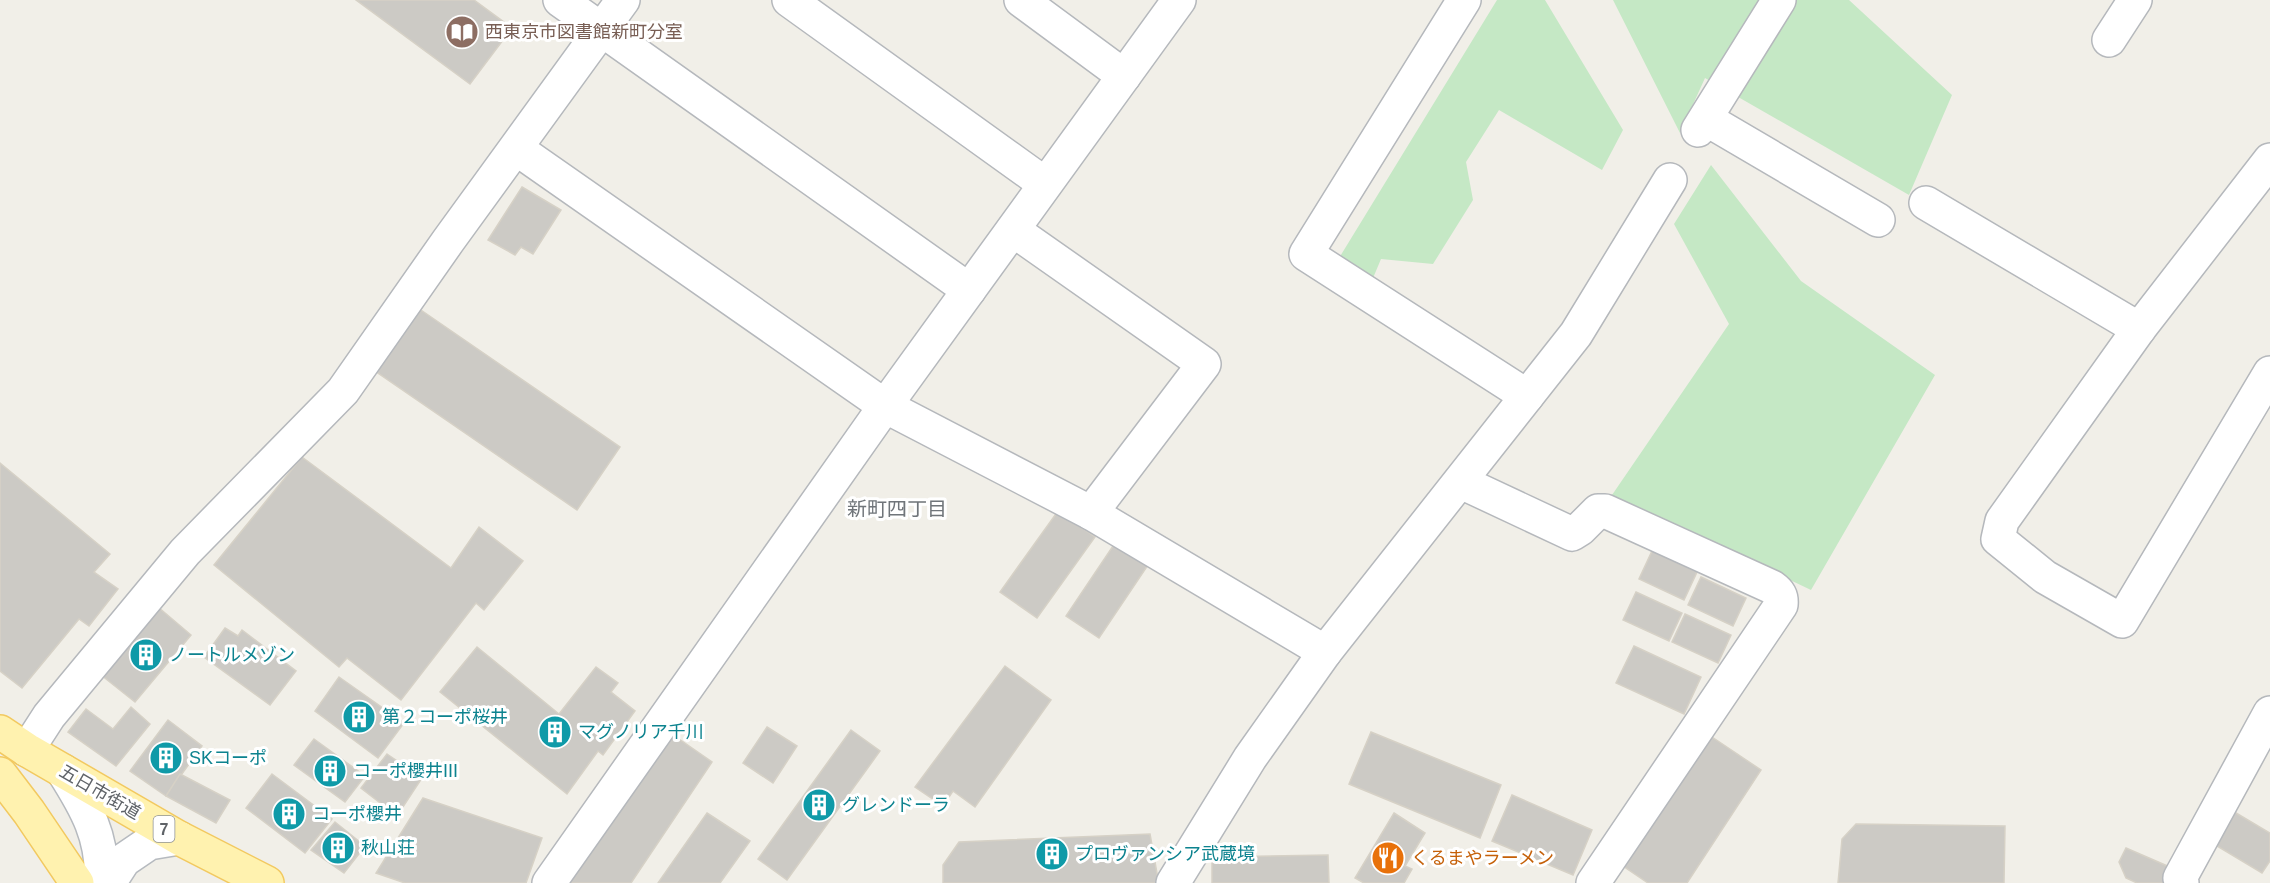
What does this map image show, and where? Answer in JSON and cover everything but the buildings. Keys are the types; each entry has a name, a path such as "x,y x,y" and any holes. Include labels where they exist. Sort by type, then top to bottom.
{"main road":[{"name":"五日市街道","path":"0,732 251,881"},
{"path":"0,774 77,883"}],"street":[{"path":"560,0 969,290"},
{"path":"27,750 49,716 185,552 343,391 448,241 623,0"},
{"path":"789,0 1045,184"},
{"path":"1021,0 1124,76"},
{"path":"549,883 885,406 1179,0"},
{"path":"1464,0 1306,254 1527,396"},
{"path":"1779,0 1702,125 1878,220"},
{"path":"2109,40 2134,0"},
{"path":"517,149 885,406 1091,513 1325,652"},
{"path":"2270,160 2139,329 2002,521 1998,539 2045,577 2122,621 2270,373"},
{"path":"1173,883 1250,758 1325,652 1576,334 1670,180"},
{"path":"1926,203 2139,329"},
{"path":"1013,230 1204,363 1091,513"},
{"path":"1461,482 1572,534 1598,511 1605,511 1779,592 1781,605 1593,883"},
{"path":"2182,883 2180,878 2270,712"},
{"path":"63,771 86,807 99,843 102,863 100,883"},
{"path":"110,883 124,860 149,843 179,838"}],"green space":[{"path":"1497,0 1545,0 1623,130 1602,170 1499,110 1466,162 1473,200 1433,264 1381,259 1368,290 1336,263"},
{"path":"1613,0 1849,0 1952,95 1909,195 1705,78 1680,133"},
{"path":"1711,165 1801,281 1935,375 1811,590 1612,495 1729,324 1674,224"}],"place":[{"name":"西東京市図書館新町分室","path":"462,32"},
{"name":"ノートルメゾン","path":"146,655"},
{"name":"第２コーポ桜井","path":"359,717"},
{"name":"マグノリア千川","path":"555,732"},
{"name":"SKコーポ","path":"166,758"},
{"name":"コーポ櫻井III","path":"330,771"},
{"name":"グレンドーラ","path":"819,805"},
{"name":"コーポ櫻井","path":"289,814"},
{"name":"秋山荘","path":"338,848"},
{"name":"プロヴァンシア武蔵境","path":"1052,854"},
{"name":"くるまやラーメン","path":"1388,858"}],"district":[{"name":"新町四丁目","path":"897,509"}]}
